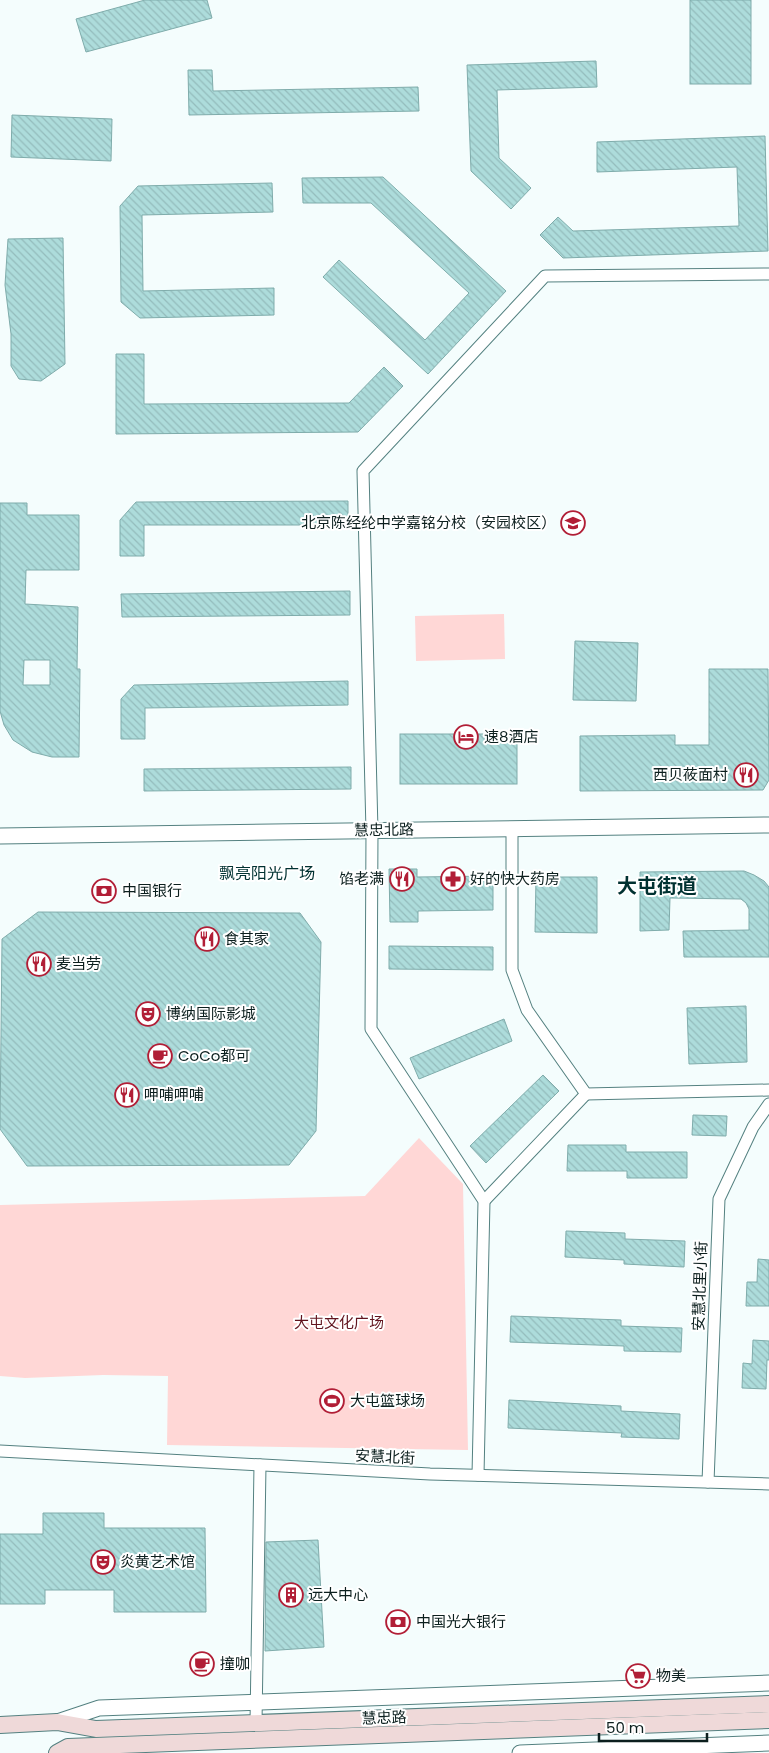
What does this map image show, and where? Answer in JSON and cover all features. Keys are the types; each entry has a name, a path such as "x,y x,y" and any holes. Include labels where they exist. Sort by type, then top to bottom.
{"main road":[{"name":"慧忠路","path":"0,1724 57,1722 96,1729 769,1704"},
{"name":"慧忠路","path":"57,1753 68,1747 769,1720"}],"street":[{"path":"478,1475 484,1201 371,1029 372,830 363,471 545,276 769,274"},
{"name":"慧忠北路","path":"0,836 769,825"},
{"path":"512,829 512,970 528,1010 586,1094"},
{"path":"484,1201 586,1094 769,1090"},
{"name":"安慧北里小街","path":"708,1482 719,1199 753,1127 769,1104"},
{"name":"安慧北街","path":"0,1451 478,1475 769,1484"},
{"path":"256,1723 260,1465"},
{"path":"57,1722 99,1708 769,1683"},
{"path":"520,1753 769,1743"}],"green space":[{"path":"504,614 505,659 416,661 415,616"},
{"name":"大屯文化广场","path":"419,1138 463,1184 468,1450 167,1445 168,1376 103,1375 25,1378 0,1376 0,1205 365,1196"}],"building":[{"path":"145,0 207,0 212,18 86,52 76,19"},
{"path":"690,0 751,0 751,84 690,84"},
{"path":"596,61 597,87 497,90 499,158 531,188 511,209 471,171 467,65"},
{"path":"188,70 212,70 213,91 418,87 419,111 189,115"},
{"path":"12,115 112,119 111,161 11,157"},
{"path":"765,136 768,251 563,258 540,235 558,217 573,231 739,226 737,167 597,172 597,142"},
{"path":"383,177 506,291 428,374 323,277 339,260 425,340 469,293 371,203 303,203 302,178"},
{"path":"272,183 273,212 142,215 143,291 274,288 274,315 140,318 121,302 120,206 138,186"},
{"path":"63,238 65,364 41,381 19,379 11,366 11,334 5,285 8,239"},
{"path":"116,354 144,354 144,404 349,403 384,367 403,386 358,432 116,434"},
{"path":"348,501 348,525 144,525 144,556 120,556 120,520 136,502"},
{"path":"0,503 27,503 27,515 79,515 79,570 26,570 25,604 78,607 77,669 80,669 79,757 52,757 32,752 13,740 4,725 0,711","holes":["24,660 50,660 50,685 23,685"]},
{"path":"350,591 350,615 122,617 121,594"},
{"path":"575,641 638,643 636,701 573,700"},
{"path":"709,669 768,669 769,780 763,790 580,791 580,736 675,735 675,745 709,745"},
{"path":"348,681 348,705 145,708 145,739 121,739 121,699 134,685"},
{"path":"400,734 517,734 517,784 400,784"},
{"path":"351,767 351,789 144,791 144,769"},
{"path":"389,869 417,869 417,877 493,876 493,910 418,911 418,922 390,922"},
{"path":"744,871 764,881 769,887 769,957 684,957 683,931 749,930 749,909 741,899 670,898 669,930 640,931 640,872"},
{"path":"536,877 597,877 597,933 535,932"},
{"path":"38,912 300,913 321,942 316,1131 289,1165 27,1166 0,1129 2,939"},
{"path":"389,946 493,947 493,970 389,969"},
{"path":"746,1006 747,1062 689,1064 687,1008"},
{"path":"504,1019 512,1041 419,1079 410,1058"},
{"path":"543,1075 559,1091 486,1163 470,1146"},
{"path":"693,1115 727,1116 726,1136 692,1135"},
{"path":"568,1145 626,1145 626,1152 687,1152 687,1178 627,1178 627,1171 567,1171"},
{"path":"566,1231 625,1233 625,1239 685,1241 684,1267 624,1264 624,1260 565,1257"},
{"path":"758,1259 769,1260 769,1306 746,1306 747,1282 757,1282"},
{"path":"511,1316 621,1320 621,1326 682,1328 681,1352 624,1351 624,1346 510,1342"},
{"path":"753,1340 769,1341 766,1389 742,1388 743,1363 752,1364"},
{"path":"509,1400 621,1406 621,1411 680,1414 679,1439 621,1437 622,1433 508,1428"},
{"name":"炎黄艺术馆","path":"43,1513 104,1513 104,1528 205,1528 206,1612 114,1612 114,1590 45,1590 45,1604 0,1604 0,1534 43,1534"},
{"name":"远大中心","path":"318,1540 324,1647 265,1651 266,1542"}],"place":[{"name":"北京陈经纶中学嘉铭分校（安园校区）","path":"573,523"},
{"name":"速8酒店","path":"466,737"},
{"name":"西贝莜面村","path":"746,775"},
{"name":"馅老满","path":"402,879"},
{"name":"好的快大药房","path":"453,879"},
{"name":"中国银行","path":"104,891"},
{"name":"食其家","path":"207,939"},
{"name":"麦当劳","path":"39,964"},
{"name":"博纳国际影城","path":"148,1014"},
{"name":"CoCo都可","path":"160,1056"},
{"name":"呷哺呷哺","path":"127,1095"},
{"name":"大屯篮球场","path":"332,1401"},
{"name":"炎黄艺术馆","path":"103,1562"},
{"name":"远大中心","path":"291,1595"},
{"name":"中国光大银行","path":"398,1622"},
{"name":"撞咖","path":"202,1664"},
{"name":"物美","path":"638,1676"}],"district":[{"name":"飘亮阳光广场","path":"267,873"},
{"name":"大屯街道","path":"657,886"}]}
